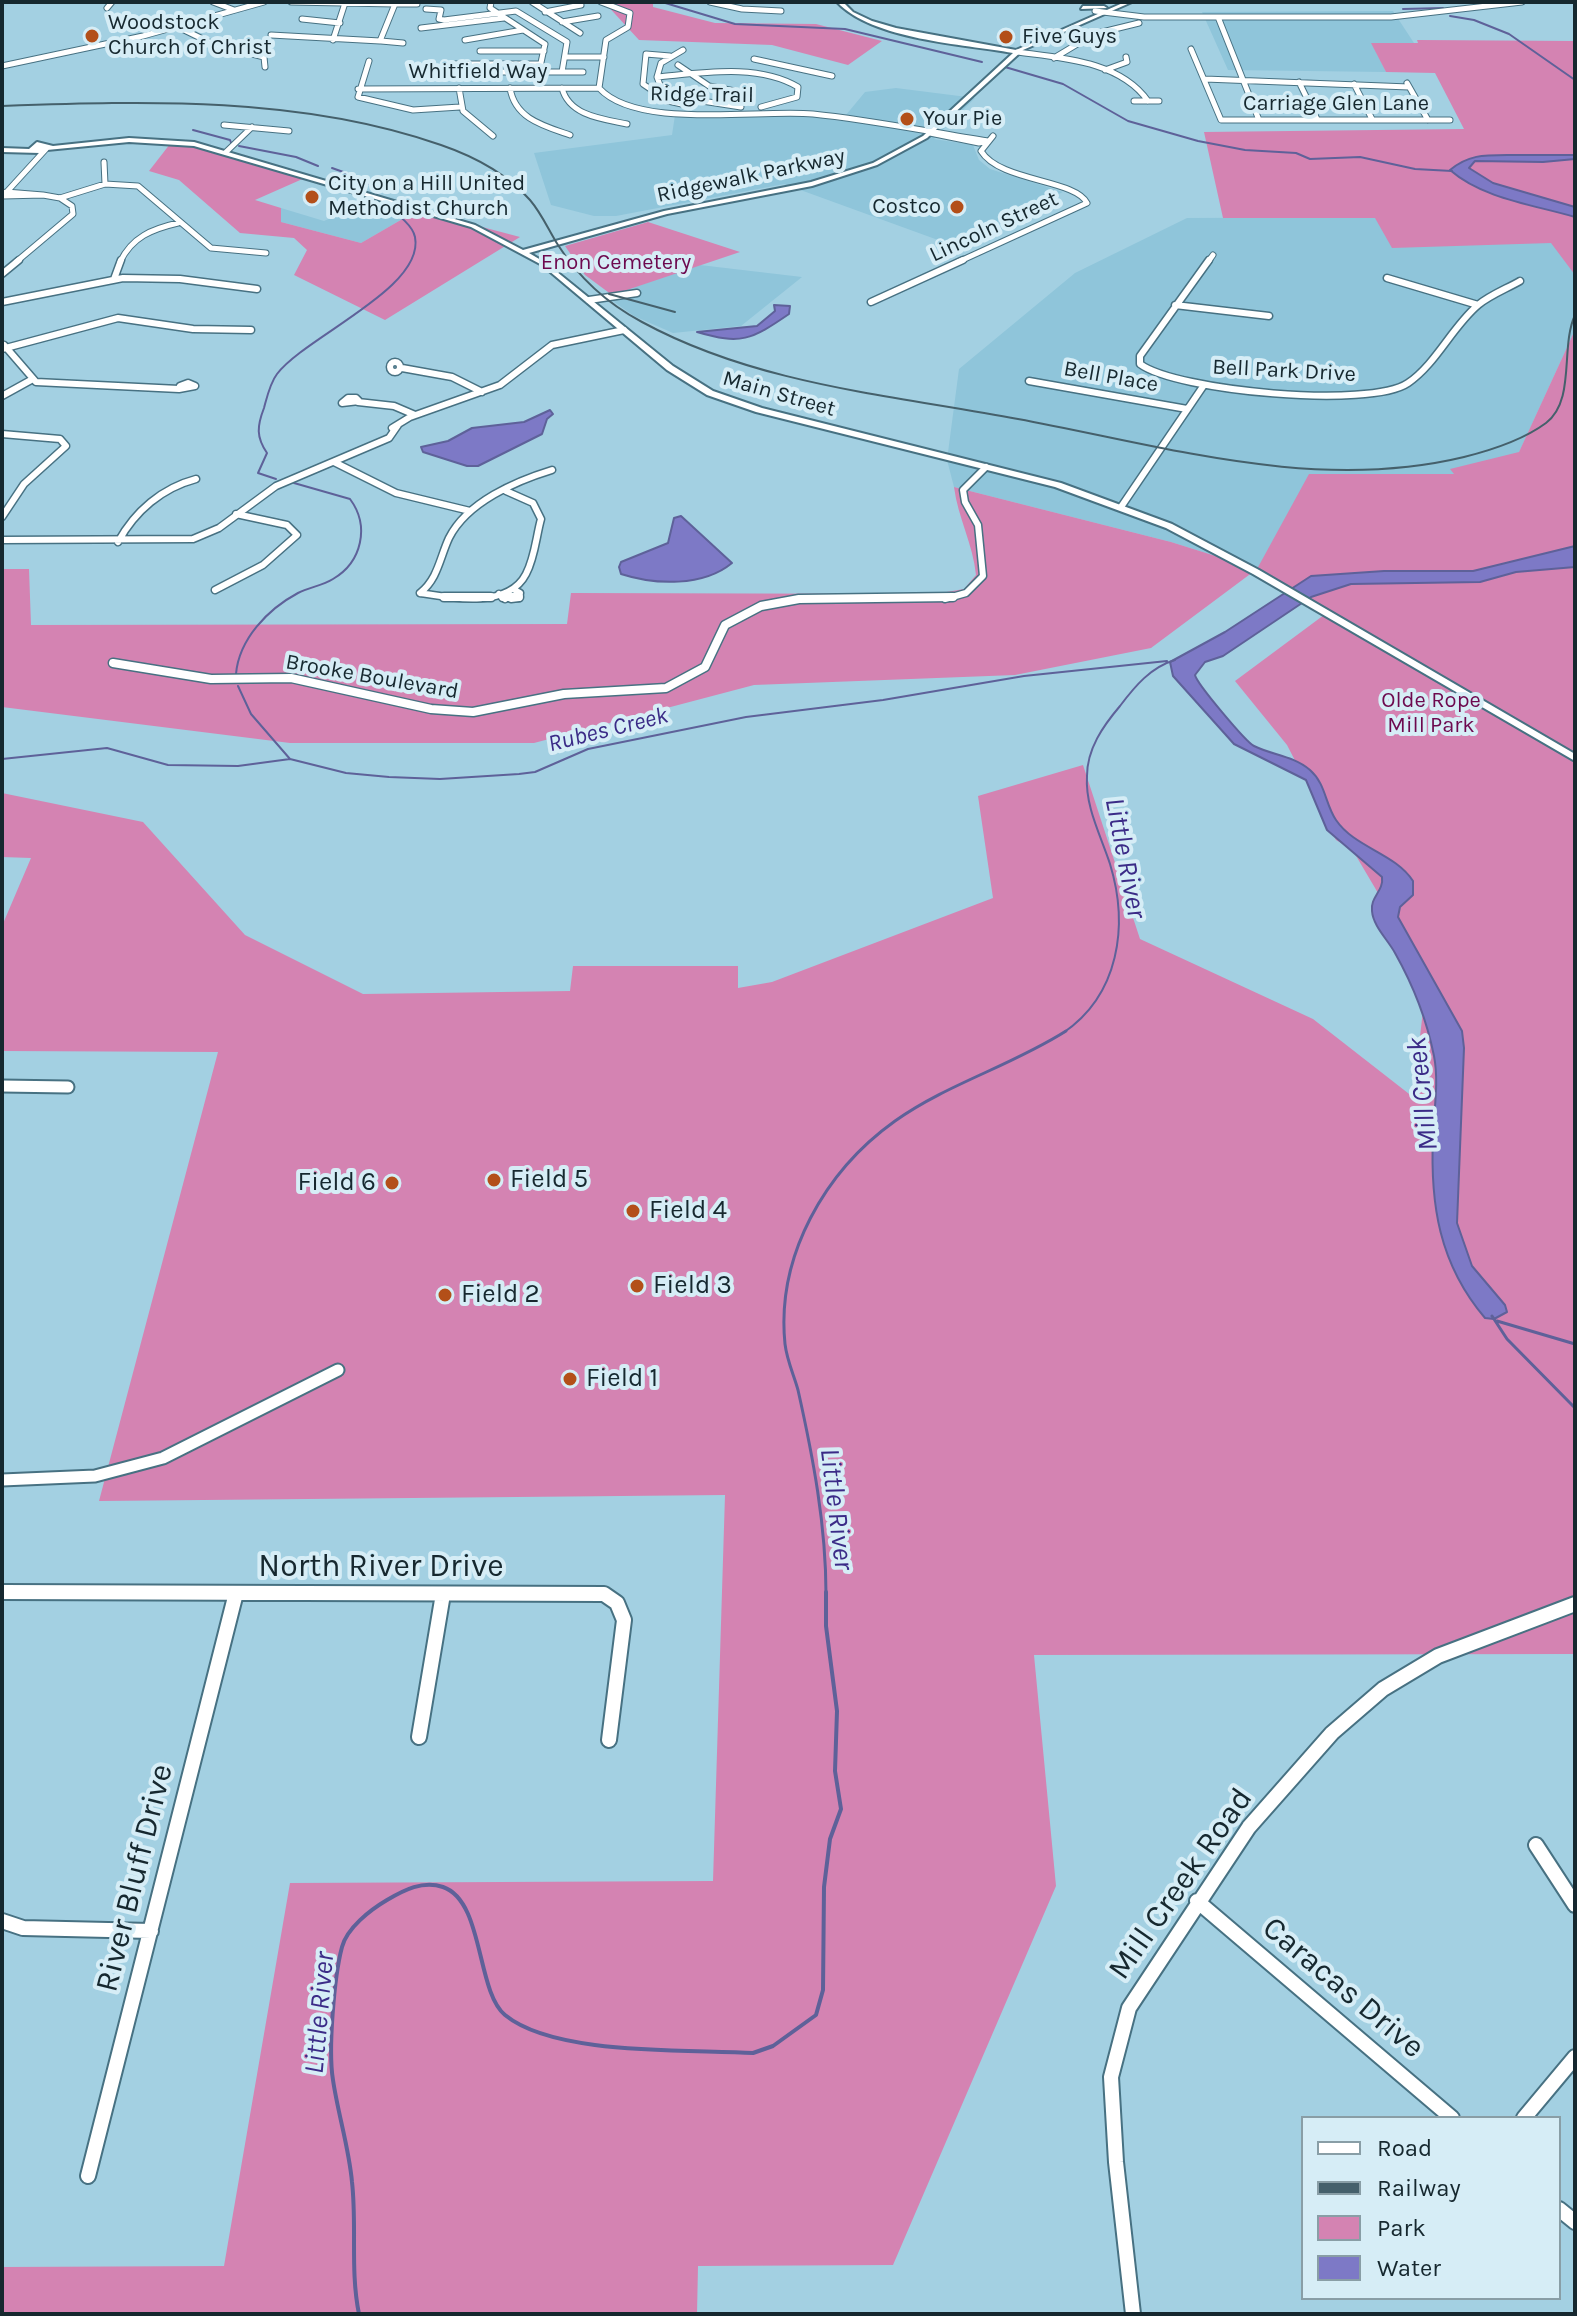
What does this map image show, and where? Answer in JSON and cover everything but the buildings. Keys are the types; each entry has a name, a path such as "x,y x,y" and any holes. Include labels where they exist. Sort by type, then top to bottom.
{"main road":[{"path":"840,2 852,14 875,24 1014,51"},
{"name":"Ridgewalk Parkway","path":"523,250 666,212 832,179 875,164 920,140 1014,51 1119,2"},
{"name":"Ridgewalk Parkway","path":"1100,11 1129,2"},
{"path":"1083,8 1100,11"},
{"name":"Ridgewalk Parkway","path":"523,250 662,209 839,173 883,156 926,132"},
{"path":"920,140 939,137"},
{"name":"Main Street","path":"2,150 159,140 226,152 451,218 523,250 695,384 731,401 1058,485 1189,535 1575,758"}],"street":[{"path":"107,8 112,2"},
{"path":"213,2 234,10"},
{"path":"2,66 178,27 264,2"},
{"path":"291,2 417,4"},
{"path":"491,2 489,7 495,12 545,44 539,72"},
{"path":"532,2 580,33"},
{"path":"599,88 607,38 628,27 631,17 629,11 601,2"},
{"path":"710,2 781,11"},
{"path":"760,10 762,2"},
{"path":"1100,11 1136,17 1412,16 1522,2"},
{"path":"333,40 345,3"},
{"path":"381,41 395,4"},
{"path":"545,12 581,5"},
{"path":"426,9 441,10 439,19 444,20 518,11 567,42 562,72"},
{"path":"562,22 598,16"},
{"path":"534,20 554,17"},
{"path":"1218,17 1259,120"},
{"path":"421,28 450,29 504,18"},
{"path":"302,19 312,23 340,23"},
{"path":"1054,58 1072,44 1124,24 1145,24"},
{"path":"178,27 213,44 264,57 265,67"},
{"path":"465,40 523,30"},
{"path":"271,35 403,43"},
{"path":"458,36 480,51 544,51"},
{"path":"1191,49 1205,79 1408,84 1428,120"},
{"path":"657,77 723,71 783,78 795,83 797,97 779,103 742,107 681,97 660,85 657,77 661,63 683,50"},
{"path":"475,64 480,51"},
{"path":"1014,51 1105,70 1143,89 1148,101"},
{"path":"670,56 646,54 643,84 668,101 701,107"},
{"path":"1105,70 1127,62 1126,57"},
{"path":"564,58 604,58"},
{"path":"754,59 832,76"},
{"path":"369,61 358,97 413,110 460,107"},
{"path":"444,72 452,65 541,64"},
{"path":"678,65 709,86 740,92"},
{"path":"750,76 784,66"},
{"path":"426,72 583,72"},
{"name":"Carriage Glen Lane","path":"1205,79 1221,120 1450,120"},
{"path":"1299,82 1317,119"},
{"path":"1354,84 1372,119"},
{"path":"459,88 460,107 472,122 493,136"},
{"path":"510,88 512,102 524,115 570,135"},
{"path":"562,88 564,99 576,108 627,124"},
{"name":"Ridge Trail","path":"599,88 613,101 650,111 788,112 990,139"},
{"name":"Whitfield Way","path":"358,89 599,88"},
{"path":"650,111 681,97"},
{"path":"1134,101 1159,101"},
{"path":"779,103 788,112"},
{"path":"224,125 289,131"},
{"path":"226,152 252,127"},
{"path":"926,132 939,137 990,139"},
{"name":"Lincoln Street","path":"871,302 1087,203 1084,197 1075,193 989,164 981,151 990,139"},
{"path":"4,194 47,147"},
{"path":"31,165 36,154 33,148"},
{"path":"104,162 105,184"},
{"path":"60,198 105,184 142,188 178,223 211,248 266,253"},
{"path":"2,274 73,214 72,206 60,198 4,194"},
{"path":"114,279 121,257 136,236 178,223"},
{"name":"Bell Park Drive","path":"1213,255 1140,356 1140,364 1152,373 1204,385 1288,394 1367,394 1398,389 1440,351 1478,305 1520,281"},
{"path":"2,302 29,301 114,279 163,278 257,289"},
{"path":"1387,278 1478,305"},
{"path":"589,300 637,293"},
{"path":"1175,305 1228,314 1269,316"},
{"path":"179,389 56,385 31,380 4,347 118,318 193,329 251,330"},
{"path":"2,540 118,542 193,539 219,528 276,486 381,442 391,436 398,425 415,415 500,385 545,348 620,328"},
{"path":"402,368 458,378 482,392"},
{"path":"2,396 31,380"},
{"name":"Bell Place","path":"1029,381 1187,409"},
{"path":"1121,507 1204,385"},
{"path":"358,402 394,406 415,415"},
{"path":"2,434 60,439 66,446 24,484 2,517"},
{"path":"334,462 387,490 470,511"},
{"name":"Brooke Boulevard","path":"113,663 211,679 305,680 452,712 491,710 564,694 655,690 680,682 705,667 725,625 761,606 799,599 933,600 956,596 974,587 983,576 980,533 963,496 966,485 986,467"},
{"path":"506,491 533,502 541,519 524,580 513,589 520,593 519,598 506,599 499,594 463,598 420,593 429,587 452,533 470,511 506,491 552,470"},
{"path":"118,542 132,519 181,484 196,479"},
{"path":"215,590 263,565 297,535 287,525 236,514"},
{"path":"2,1086 68,1087"},
{"path":"2,1480 95,1476 163,1458 338,1370"},
{"name":"North River Drive","path":"2,1592 595,1593 610,1597 624,1620 609,1740"},
{"name":"River Bluff Drive","path":"88,2176 236,1593"},
{"path":"419,1737 443,1594"},
{"name":"Mill Creek Road","path":"1133,2314 1116,2162 1111,2077 1129,2008 1197,1901 1249,1827 1332,1733 1383,1689 1438,1656 1575,1604"},
{"path":"1536,1845 1575,1905"},
{"name":"Caracas Drive","path":"1197,1901 1450,2116"},
{"path":"2,1921 23,1928 151,1931"},
{"path":"1526,2116 1575,2057"}],"shaded area":[{"path":"1393,11 1414,43 1372,43 1386,72 1228,70 1202,12"},
{"path":"896,88 975,98 934,139 973,145 979,160 990,169 1063,192 949,244 784,184 616,216 594,216 551,205 534,153 672,135 675,115 802,115 841,121 865,92"},
{"path":"376,198 418,210 361,243 281,222 281,208 324,221"},
{"path":"1433,217 1565,243 1575,258 1575,330 1509,474 1257,569 1171,542 954,487 947,460 959,369 1075,273 1187,218"},
{"path":"700,265 802,277 741,326 673,333 634,316 604,295"}],"green space":[{"path":"604,2 653,2 653,7 715,23 816,24 882,41 848,65 772,45 639,40"},
{"path":"1417,40 1575,41 1575,275 1551,243 1392,248 1375,218 1223,218 1204,132 1464,129 1435,73 1386,72 1371,43 1418,43"},
{"path":"170,144 223,152 307,177 255,200 281,208 281,222 361,243 418,210 520,237 385,320 294,275 307,250 294,238 240,233 179,180 149,171"},
{"name":"Enon Cemetery","path":"648,222 740,252 612,295 585,275 565,246"},
{"name":"Olde Rope Mill Park","path":"1575,330 1575,1654 1034,1655 1056,1886 893,2265 698,2266 697,2314 2,2314 2,2267 224,2266 290,1883 713,1881 725,1495 99,1501 218,1052 2,1051 2,926 31,858 2,857 2,793 143,822 245,935 363,994 570,991 573,966 738,966 738,988 772,982 993,898 978,796 1083,765 1140,939 1313,1019 1413,1097 1427,976 1352,849 1336,840 1287,745 1235,681 1328,612 1257,569 1309,474 1454,474 1450,469 1519,452"},
{"path":"954,487 1171,542 1257,569 1151,648 1015,675 754,685 534,743 290,743 2,707 2,569 29,569 31,625 567,624 571,593 935,594 964,589 976,575"}],"water":[{"path":"1490,155 1575,155 1575,159 1543,162 1475,161 1469,168 1493,183 1575,207 1575,217 1478,188 1450,170 1463,161"},
{"path":"774,305 790,306 789,314 755,335 735,339 697,332 757,326 775,311"},
{"path":"550,410 553,414 547,419 542,434 478,466 467,466 423,452 421,447 448,441 472,428 524,422"},
{"path":"681,516 732,563 707,576 678,582 621,574 621,562 668,543 674,518"},
{"path":"1575,546 1575,567 1516,572 1480,582 1351,584 1311,597 1223,656 1205,662 1195,675 1212,700 1249,742 1310,770 1319,781 1332,814 1344,830 1396,864 1413,881 1413,895 1400,907 1398,917 1462,1031 1464,1048 1457,1223 1472,1266 1505,1305 1507,1312 1494,1319 1485,1318 1469,1297 1457,1276 1441,1232 1432,1161 1436,1086 1434,1056 1413,990 1373,917 1372,906 1382,877 1327,830 1306,780 1234,744 1173,676 1170,662 1225,632 1311,576 1384,571 1473,571"}],"waterway":[{"path":"662,2 735,24 845,29 982,62"},
{"path":"1403,9 1443,8 1445,12"},
{"path":"1450,16 1474,20 1509,34 1575,80"},
{"path":"1005,67 1063,84 1128,121 1198,141 1245,150 1296,153 1310,159 1360,157 1415,169 1452,171"},
{"path":"193,130 230,140 232,145"},
{"path":"239,146 296,157 318,166"},
{"path":"332,168 366,180 377,194"},
{"path":"276,479 258,473 267,453 259,436 259,426 277,374 292,359 383,293 402,275 413,256 413,231 377,198"},
{"path":"236,674 238,661 249,637 266,616 298,593 343,572 360,543 360,520 350,499 294,483"},
{"name":"Little River","path":"1064,1032 1097,999 1115,958 1118,935 1116,888 1088,799 1090,756 1102,730 1132,691 1151,672 1175,660"},
{"name":"Rubes Creek","path":"290,759 346,773 389,777 440,779 519,774 535,772 588,749 746,717 883,700 1024,676 1167,661"},
{"path":"238,686 251,714 290,759"},
{"name":"Rubes Creek","path":"2,759 107,748 168,765 238,766 290,759"},
{"name":"Little River","path":"826,1594 824,1542 813,1466 785,1344 784,1311 797,1248 827,1190 870,1141 915,1108 1064,1032"},
{"name":"Mill Creek","path":"1492,1316 1507,1339 1575,1408"},
{"path":"1497,1321 1575,1344"},
{"name":"Little River","path":"359,2314 352,2182 333,2080 332,2033 342,1947 360,1920 380,1904 421,1885 443,1887 456,1896 473,1927 496,2003 505,2015 527,2028 556,2038 623,2048 753,2053 773,2046 816,2015 823,1990 824,1887 830,1839 841,1809 835,1771 837,1711 826,1626 826,1594"}],"railway":[{"path":"2,106 112,103 224,105 334,118 388,129 453,149 500,174 530,200 566,257 595,289 629,315 686,343 778,374 826,385 1240,462 1352,470 1408,467 1464,457 1517,439 1546,423 1561,401 1568,342 1575,315"},
{"path":"609,294 675,312"}],"place":[{"name":"Woodstock Church of Christ","path":"92,36"},
{"name":"Five Guys","path":"1006,37"},
{"name":"Your Pie","path":"907,119"},
{"name":"City on a Hill United Methodist Church","path":"312,197"},
{"name":"Costco","path":"957,207"},
{"name":"Field 5","path":"494,1180"},
{"name":"Field 6","path":"392,1183"},
{"name":"Field 4","path":"633,1211"},
{"name":"Field 3","path":"637,1286"},
{"name":"Field 2","path":"445,1295"},
{"name":"Field 1","path":"570,1379"}]}
